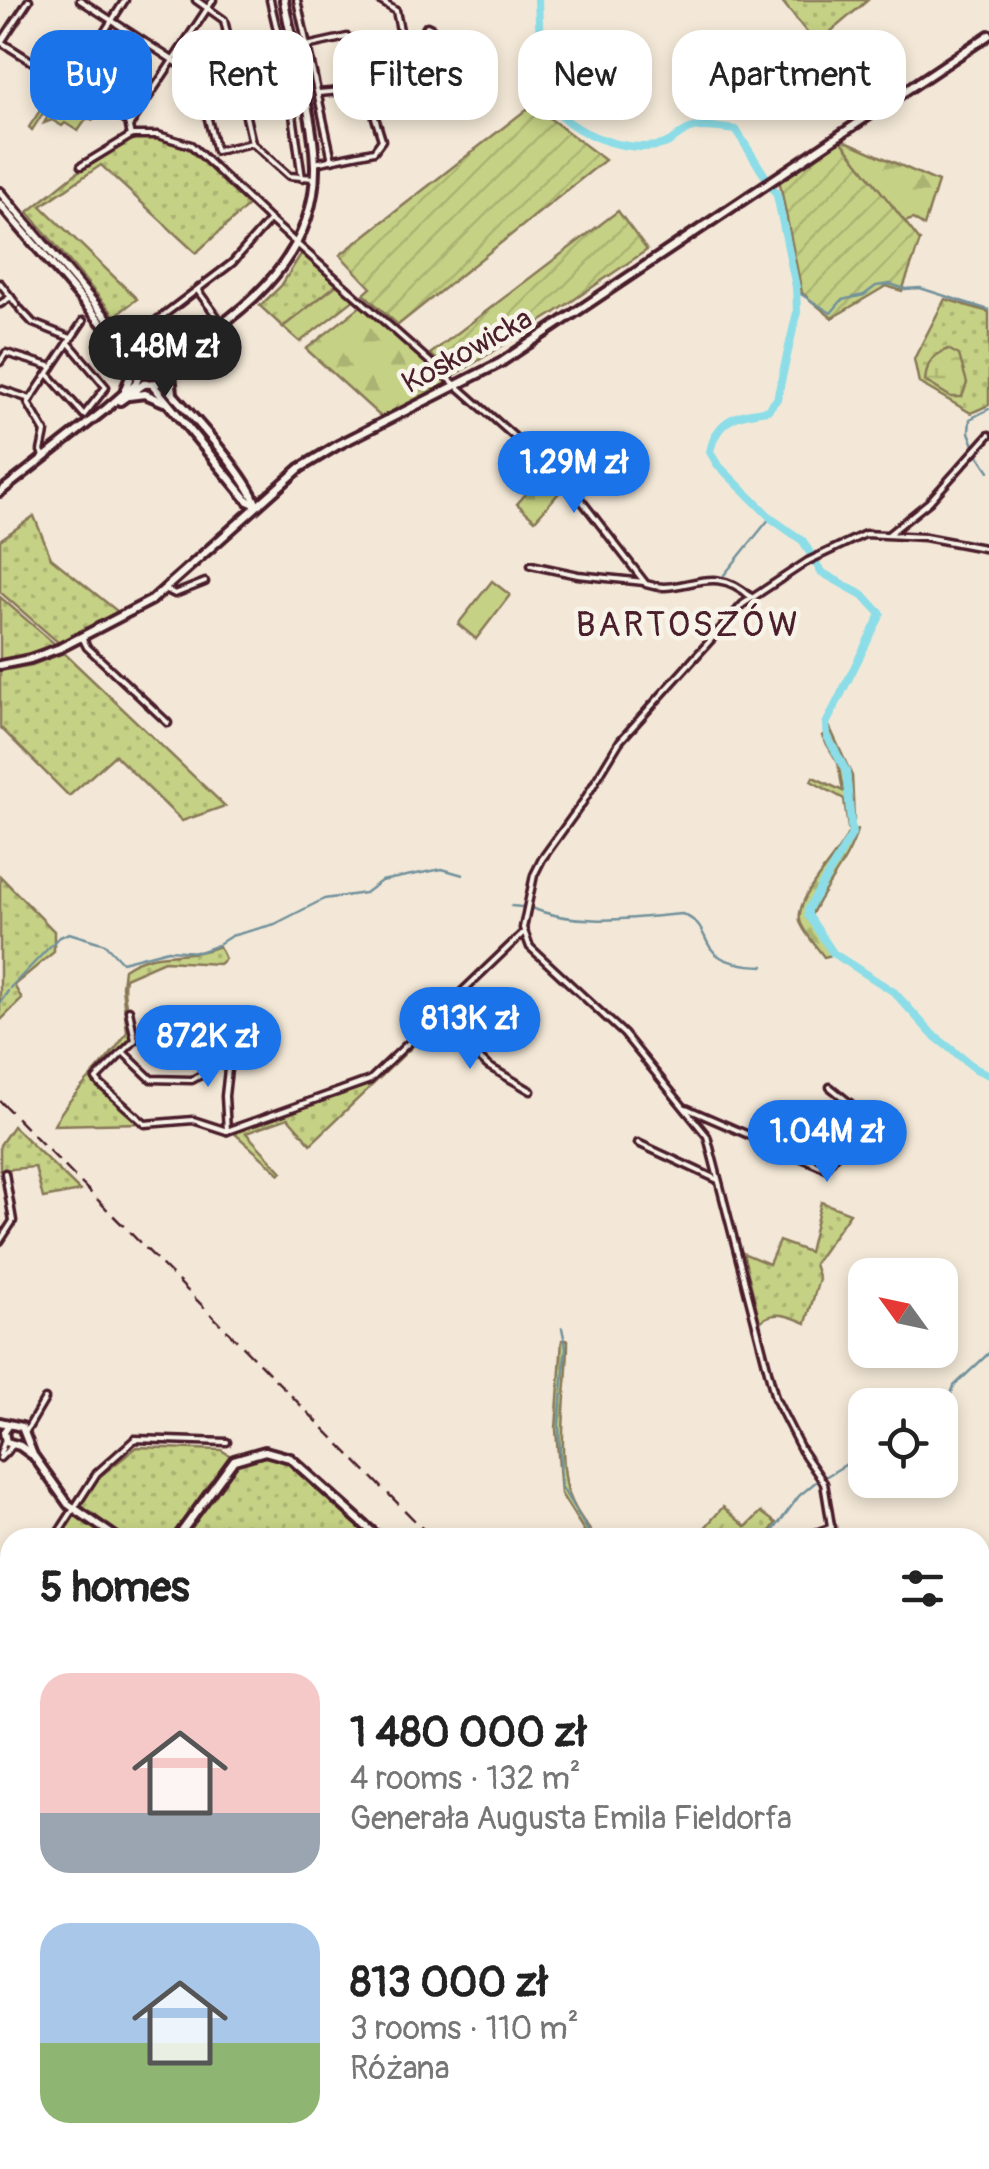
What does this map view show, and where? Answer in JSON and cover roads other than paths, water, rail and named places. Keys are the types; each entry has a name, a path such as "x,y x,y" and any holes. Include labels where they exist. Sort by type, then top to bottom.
{"street":[{"path":"30,0 1,43 30,61"},
{"path":"80,0 172,61 130,125 131,136"},
{"path":"106,30 125,0"},
{"path":"196,0 224,20 226,30"},
{"path":"193,30 213,0"},
{"path":"270,0 276,30"},
{"path":"284,0 290,30"},
{"path":"297,0 303,30"},
{"path":"379,0 396,10"},
{"path":"400,30 396,10 403,0"},
{"name":"Koskowicka","path":"0,665 30,659 81,637 167,590 265,497 316,457 540,338 989,35"},
{"path":"313,73 332,160"},
{"path":"315,163 378,148 382,140 373,111 342,91 318,93"},
{"path":"122,120 130,125"},
{"path":"208,120 216,152"},
{"path":"247,120 252,143 289,176 314,178"},
{"path":"293,120 302,178"},
{"path":"0,492 125,395 153,378 271,283 297,242 308,213 315,163 307,120"},
{"path":"81,166 131,136 158,135 180,140 208,160 270,220 571,487 644,582"},
{"path":"208,160 216,152 252,143"},
{"path":"0,192 4,208 144,365 170,405 257,505"},
{"path":"150,338 144,330 243,253 270,220"},
{"path":"0,284 33,323 70,340 106,387 84,415 48,374"},
{"path":"198,291 220,322"},
{"path":"0,304 11,297"},
{"path":"45,457 41,450 45,432 28,406 83,321"},
{"path":"126,344 150,354 181,352"},
{"path":"125,395 131,374 126,344"},
{"path":"0,362 6,352 52,366"},
{"path":"174,396 170,373 181,352"},
{"path":"144,365 174,396 251,498"},
{"path":"0,388 30,400"},
{"path":"125,395 150,395 170,405"},
{"path":"889,534 929,502 989,435"},
{"path":"251,498 265,497"},
{"path":"247,514 251,498"},
{"path":"129,1010 135,1040 96,1078 144,1124 193,1120 227,1131 370,1080 523,934 537,867 583,802 607,759 687,663 751,597 815,557 860,535 889,534 989,548"},
{"path":"532,565 656,587 716,579 736,585 751,597"},
{"path":"167,590 175,594 205,582"},
{"path":"81,637 86,648 168,723"},
{"path":"523,934 536,953 624,1034 707,1136 775,1398 802,1451 824,1483 832,1526 827,1528"},
{"path":"436,1017 488,1066 531,1092"},
{"path":"123,1052 152,1079 192,1080 203,1074 205,1044 230,1051 225,1096 227,1131"},
{"path":"686,1108 825,1168 866,1117 830,1087"},
{"path":"638,1143 718,1180"},
{"path":"0,1240 14,1221 4,1173"},
{"path":"0,1456 25,1435 45,1399"},
{"path":"4,1429 33,1416"},
{"path":"19,1425 33,1455 74,1509 102,1528"},
{"path":"4,1429 15,1445 33,1455"},
{"path":"0,1456 4,1429"},
{"path":"62,1528 97,1473 135,1438 227,1442"},
{"path":"185,1528 234,1460 265,1451 290,1458 368,1528"}],"waterway":[{"path":"538,0 541,55 549,98 573,125 600,139 644,147 662,145 695,128 736,130 777,195 796,287 797,312 777,399 768,410 723,425 710,452 717,464 772,519 803,541 821,572 864,596 881,614 826,724 827,736 846,771 852,834 808,915 833,953 894,992 932,1034 989,1075"},
{"path":"796,291 831,313 842,300 890,284 920,288 989,310"},
{"path":"975,448 969,432 970,419 989,409"},
{"path":"977,453 989,471"},
{"path":"724,575 770,518"},
{"path":"220,943 231,936 275,924 324,899 365,893 381,881 442,869 463,875"},
{"path":"511,906 522,907"},
{"path":"531,908 586,919 682,914 693,920 715,953 724,959 764,966"},
{"path":"10,988 58,938 69,933 105,944 122,962 168,950 199,952 218,945"},
{"path":"0,1003 8,991"},
{"path":"562,1328 566,1347 559,1424 561,1486 586,1528"},
{"path":"953,1388 989,1353"},
{"path":"825,1477 848,1463"},
{"path":"775,1528 799,1496 818,1480"}],"railway":[{"path":"0,1101 422,1528"}],"district":[{"name":"BARTOSZÓW","path":"688,625"}]}
